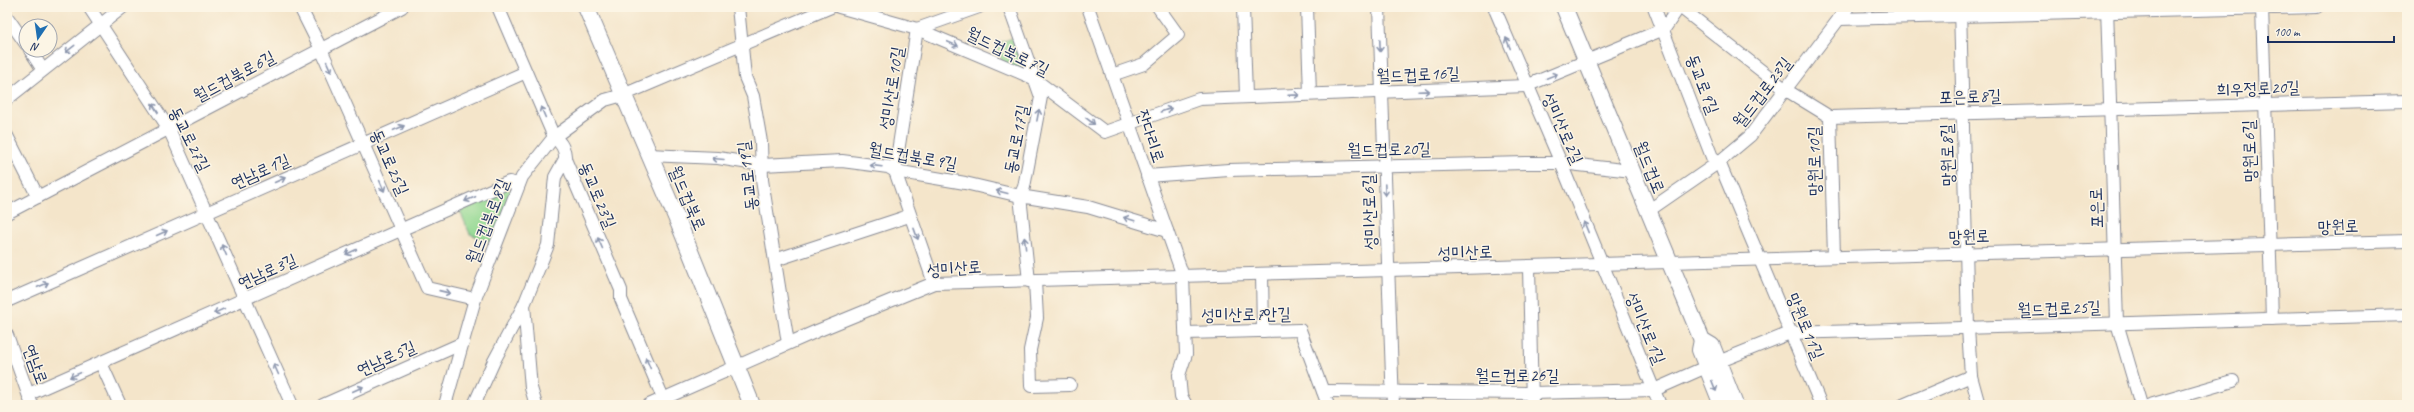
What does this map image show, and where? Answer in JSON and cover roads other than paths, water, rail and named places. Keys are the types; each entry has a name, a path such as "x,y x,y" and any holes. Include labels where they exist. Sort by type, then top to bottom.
{"main road":[{"name":"월드컵북로","path":"586,7 648,155 679,224 735,367 752,405"},
{"name":"월드컵로","path":"1564,7 1702,340 1712,346 1712,364 1722,405"},
{"name":"월드컵로","path":"1712,364 1735,405"}],"street":[{"name":"동교로27길","path":"88,7 169,129 292,405"},
{"path":"7,99 123,7"},
{"name":"동교로25길","path":"300,7 321,49 427,288 475,299"},
{"name":"월드컵북로6길","path":"7,214 402,7"},
{"name":"동교로23길","path":"498,7 554,137 559,140 565,154 565,159 621,290 621,299 665,402"},
{"name":"동교로19길","path":"738,7 745,77 753,96 775,260 788,343"},
{"path":"623,95 831,7"},
{"name":"월드컵북로7길","path":"839,7 917,29 1033,78 1105,132 1129,123"},
{"name":"성미산로10길","path":"934,283 909,216 895,171 917,29 979,7"},
{"name":"동교로17길","path":"1009,7 1041,97 1024,187 1020,196 1037,318 1030,350 1031,386 1070,385"},
{"name":"잔다리로","path":"1088,7 1183,276 1186,354 1179,375 1180,396 1186,405"},
{"path":"1112,75 1144,64 1178,35 1158,7"},
{"path":"1243,7 1246,96"},
{"path":"1307,7 1310,94"},
{"name":"성미산로6길","path":"1379,7 1393,405"},
{"name":"성미산로2길","path":"1494,7 1526,86 1561,163 1601,263"},
{"name":"동교로9길","path":"1654,7 1664,29 1712,157 1719,162 1759,260"},
{"path":"1664,29 1680,7"},
{"name":"망원로10길","path":"1680,7 1786,90 1830,117 1834,257"},
{"name":"월드컵로23길","path":"1648,211 1719,162 1750,136 1848,7"},
{"path":"1839,19 1960,12 2317,7"},
{"name":"망원로6길","path":"2262,8 2264,105 2270,245"},
{"name":"포은로","path":"2107,10 2117,323 2141,405"},
{"name":"망원로8길","path":"1960,12 1968,328 1971,376 1979,405"},
{"path":"7,17 18,33"},
{"name":"월드컵로16길","path":"1129,123 1199,99 1526,86 1664,29"},
{"path":"35,58 43,70"},
{"name":"연남로1길","path":"7,301 526,72"},
{"name":"월드컵북로8길","path":"445,405 475,299 519,184 536,156 554,137 605,100 623,95"},
{"name":"희우정로20길","path":"2110,109 2407,101"},
{"name":"포은로8길","path":"1830,117 2110,109"},
{"path":"7,136 38,197"},
{"name":"월드컵북로9길","path":"648,155 718,158 762,165 842,161 888,167 895,171 965,182 1020,196 1088,207 1167,230"},
{"path":"474,405 494,360 524,305 548,245 555,177 565,159"},
{"name":"월드컵로20길","path":"1147,176 1229,170 1561,163 1632,171"},
{"name":"연남로3길","path":"31,400 101,363 402,229 509,182 519,184"},
{"path":"775,260 909,216"},
{"name":"망원로","path":"1670,262 2407,241"},
{"path":"2270,245 2272,319"},
{"name":"망원로11길","path":"1759,260 1821,405"},
{"name":"성미산로","path":"649,405 665,402 735,367 788,343 924,285 934,283 1670,262"},
{"name":"성미산로1길","path":"1601,263 1660,405"},
{"path":"1529,267 1532,399"},
{"path":"1262,274 1263,331"},
{"path":"524,305 530,376 536,405"},
{"name":"월드컵로25길","path":"1712,364 1790,333 2407,315"},
{"name":"성미산로7안길","path":"1186,333 1300,330 1328,405"},
{"name":"연남로","path":"7,335 31,400"},
{"name":"연남로5길","path":"323,405 463,344"},
{"path":"101,363 120,405"},
{"name":"월드컵로26길","path":"1323,391 1392,392 1532,399 1654,390 1712,364"},
{"path":"1902,405 1971,376"},
{"path":"2150,405 2233,381"}]}
